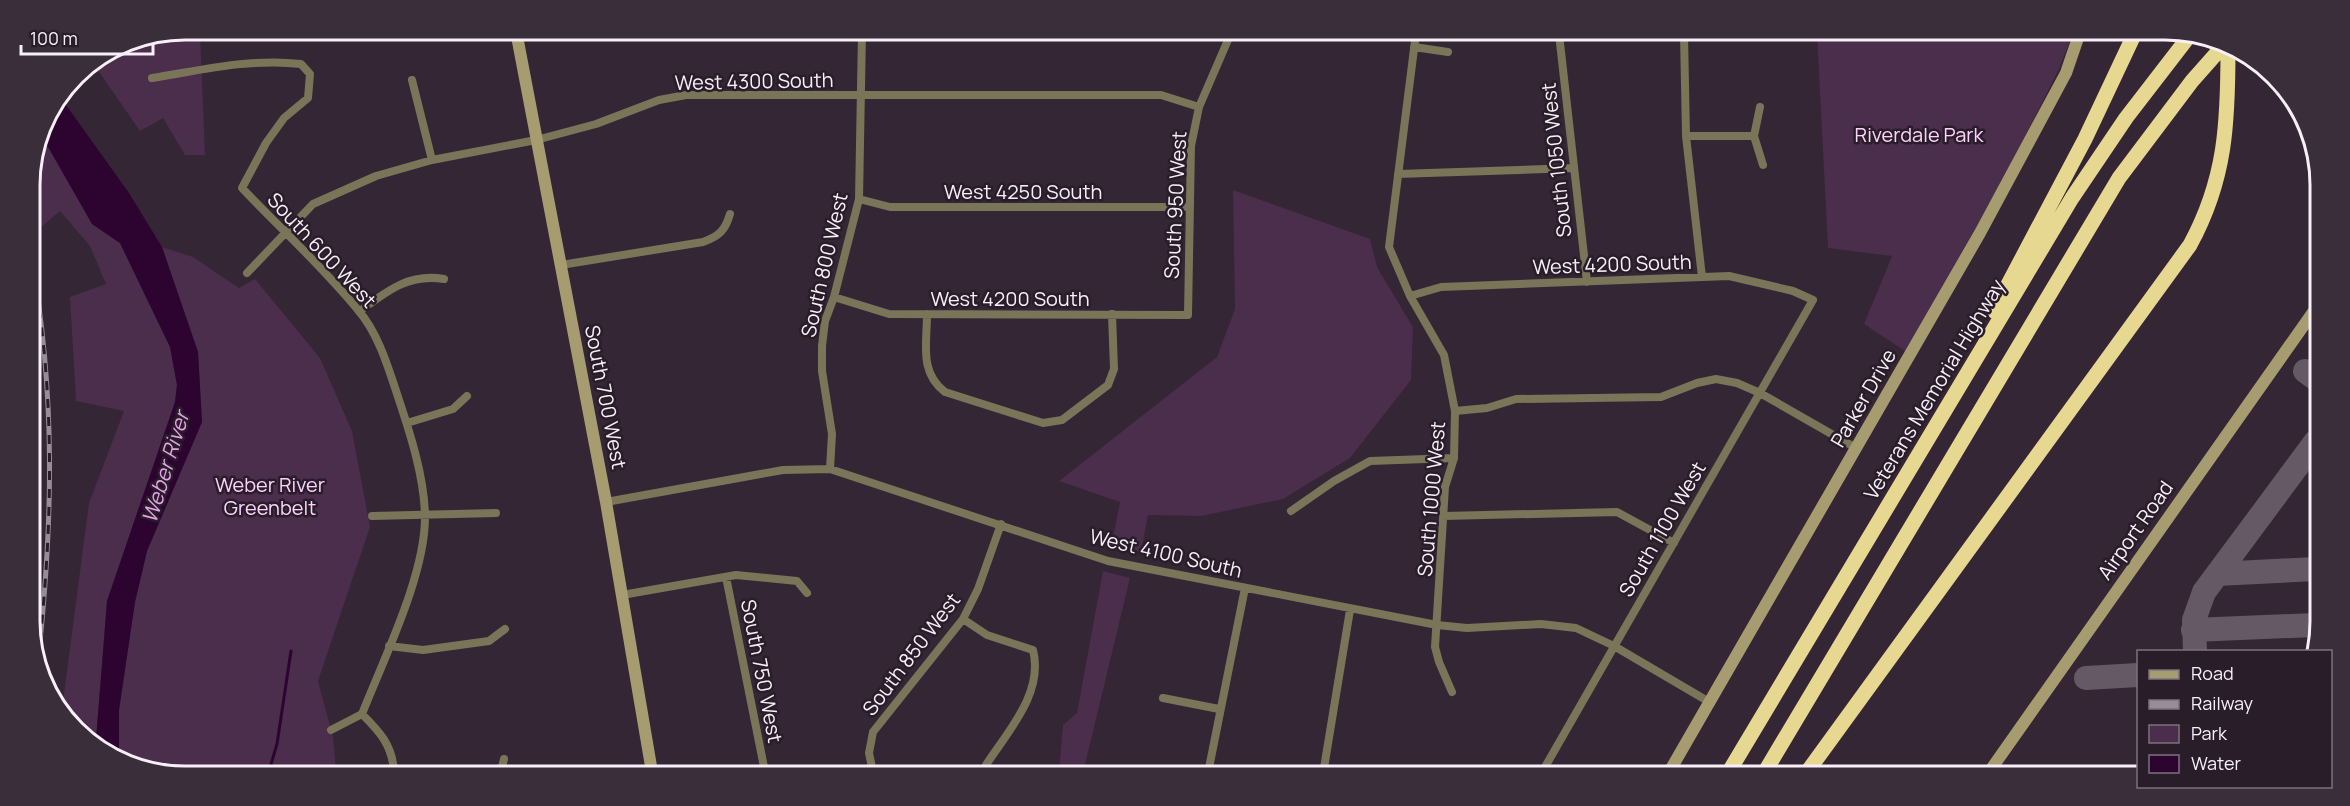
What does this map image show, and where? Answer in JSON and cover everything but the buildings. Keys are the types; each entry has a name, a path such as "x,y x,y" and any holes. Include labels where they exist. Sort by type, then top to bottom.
{"highway":[{"path":"1914,462 2085,139 2132,40"},
{"name":"Veterans Memorial Highway","path":"1733,765 2100,155 2143,94 2184,42"},
{"path":"1769,765 2119,178 2192,81 2219,51"},
{"path":"1812,765 2182,259 2205,216 2220,170 2226,139 2228,55"}],"street":[{"name":"South 950 West","path":"1188,315 1188,207 1191,146 1199,107 1229,40"},
{"name":"South 1000 West","path":"1415,40 1389,247 1392,260 1410,296 1444,355 1455,411 1454,458 1445,486 1436,647 1439,662 1452,692"},
{"name":"South 1050 West","path":"1560,40 1587,282"},
{"path":"1684,40 1686,136 1702,277"},
{"name":"Parker Drive","path":"1673,765 1991,213 2066,73 2077,40"},
{"name":"South 700 West","path":"518,41 606,502 651,766"},
{"name":"South 800 West","path":"830,469 832,434 822,371 822,346 825,321 834,297 859,199 862,41"},
{"path":"1414,47 1448,52"},
{"name":"South 600 West","path":"152,78 226,65 280,62 301,64 310,74 308,98 284,118 266,142 242,188 360,311 386,360 407,423 425,516 421,549 412,583 362,714"},
{"path":"412,80 432,160"},
{"name":"West 4300 South","path":"246,273 313,204 376,176 432,160 536,140 596,124 659,100 686,95 1161,95 1199,107"},
{"path":"1760,107 1754,136 1763,165"},
{"path":"1686,136 1754,136"},
{"path":"1398,174 1574,168"},
{"name":"West 4250 South","path":"859,199 890,207 1188,207"},
{"path":"561,265 703,242 717,237 725,229 730,214"},
{"path":"360,311 389,289 425,276 444,279"},
{"name":"West 4200 South","path":"1410,296 1441,287 1729,276 1793,291 1813,300"},
{"name":"West 4200 South","path":"834,297 889,314 1188,315"},
{"name":"South 1100 West","path":"1546,765 1813,300"},
{"path":"927,314 927,369 932,382 945,392 1043,423 1062,420 1108,385 1114,369 1113,315"},
{"name":"Airport Road","path":"1994,765 2310,317"},
{"path":"1455,411 1486,408 1516,399 1661,397 1697,383 1716,380 1737,383 1760,393 1856,448"},
{"path":"407,423 453,409 467,396"},
{"path":"1291,511 1334,481 1370,461 1454,458"},
{"name":"West 4100 South","path":"606,502 783,470 830,469 1002,524 1108,561 1350,610 1437,625 1467,628 1541,624 1576,628 1614,646 1711,703"},
{"path":"1443,516 1617,512 1674,543"},
{"path":"372,516 496,513"},
{"name":"South 850 West","path":"872,766 869,753 873,732 963,619 978,589 1002,524"},
{"path":"622,595 736,575 797,581 807,593"},
{"name":"South 750 West","path":"726,577 764,766"},
{"path":"1209,765 1245,588"},
{"path":"1324,765 1350,610"},
{"path":"963,619 987,635 1033,650 1037,664 1030,696 986,766"},
{"path":"389,646 423,650 489,641 505,629"},
{"path":"1163,698 1219,709"},
{"path":"331,730 362,714 384,736 393,757 394,766"},
{"path":"502,766 504,759"}],"green space":[{"name":"Riverdale Park","path":"1817,40 2070,40 2059,69 1958,269 1911,355 1864,324 1892,256 1828,248"},
{"path":"200,41 205,155 185,155 163,118 140,131 98,70 121,55 139,48 157,43"},
{"path":"46,146 52,151 92,224 120,243 170,347 177,385 175,402 107,601 96,735 76,716 63,698 89,503 124,411 76,401 70,297 106,284 90,246 60,211 41,227 41,176"},
{"path":"1233,190 1370,239 1377,267 1413,327 1411,380 1350,458 1283,499 1201,516 1148,515 1141,552 1111,548 1120,502 1059,481 1217,357 1235,309"},
{"name":"Weber River Greenbelt","path":"162,247 193,257 239,288 255,279 320,358 352,431 370,527 318,681 333,737 336,766 186,766 148,761 119,750 119,710 135,602 147,551 202,422 198,352"},
{"path":"1103,571 1130,578 1085,766 1060,766 1063,725 1077,713"}],"water":[{"name":"Weber River","path":"65,104 129,193 162,247 198,352 202,422 147,551 135,602 119,710 119,750 96,735 107,601 175,402 177,385 170,347 120,243 92,224 46,144 55,121"}],"waterway":[{"path":"270,766 277,744 291,651"}],"taxiway":[{"path":"2305,371 2310,375"},
{"path":"2195,650 2194,620 2204,592 2310,449"},
{"path":"2217,574 2310,569"},
{"path":"2193,630 2309,625"},
{"path":"2086,678 2137,675"}],"railway":[{"path":"41,322 45,358 50,458 47,559 41,630"}]}
